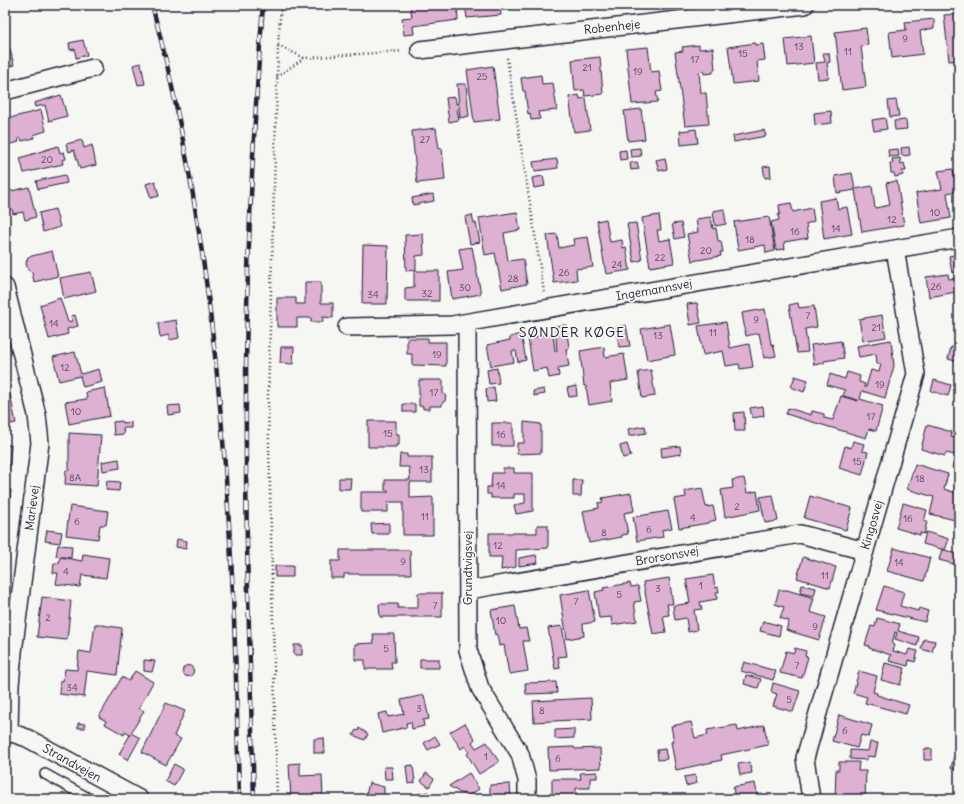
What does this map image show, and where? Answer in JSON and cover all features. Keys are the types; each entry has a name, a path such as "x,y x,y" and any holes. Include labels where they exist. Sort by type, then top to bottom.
{"street":[{"name":"Robenheje","path":"420,50 805,5"},
{"path":"5,92 93,68"},
{"name":"Ingemannsvej","path":"347,328 452,325 467,323 959,238"},
{"name":"Kingosvej","path":"811,799 805,758 916,374 895,249"},
{"name":"Marievej","path":"5,287 37,415 40,443 13,652 7,734"},
{"name":"Grundtvigsvej","path":"467,323 468,650 480,688 520,754 527,780 527,799"},
{"name":"Brorsonsvej","path":"469,590 800,534 865,551"},
{"name":"Strandvejen","path":"7,734 27,738 135,798"}],"lane":[{"path":"44,774 90,799"}],"path":[{"path":"277,799 268,399 278,45 281,5"},
{"path":"504,40 546,309"},
{"path":"278,45 304,58 420,50"},
{"path":"277,77 304,58"}],"building":[{"path":"102,5 117,5 103,9"},
{"path":"410,5 457,5 458,20 413,26 414,34 404,35 402,18 412,17"},
{"path":"465,5 500,5 501,15 467,18"},
{"path":"530,5 558,5 530,8"},
{"path":"625,5 637,5 637,7 625,9"},
{"path":"959,14 959,60 949,61 944,15"},
{"path":"934,19 934,28 920,31 923,54 892,58 889,32 906,30 905,22"},
{"path":"866,28 868,45 861,46 866,87 842,90 835,32"},
{"path":"6,34 14,65 5,67 5,35"},
{"path":"811,36 814,63 788,66 785,39"},
{"path":"83,40 87,55 76,58 75,49 70,50 69,43"},
{"path":"755,43 755,45 763,44 765,60 757,61 759,81 733,84 728,47"},
{"path":"699,45 699,49 713,48 715,70 713,70 713,73 704,74 704,71 699,72 701,93 706,93 709,124 685,126 675,52 683,51 682,47"},
{"path":"648,47 651,72 659,71 662,91 656,92 658,102 632,104 626,49"},
{"path":"823,53 829,53 830,62 827,63 829,78 818,79 816,63 825,62"},
{"path":"600,57 603,94 585,96 584,90 575,91 572,60"},
{"path":"141,63 145,84 138,85 133,65"},
{"path":"493,66 500,119 474,122 467,70"},
{"path":"541,75 542,84 553,83 557,110 538,112 540,119 531,120 530,113 528,114 525,91 523,91 521,78"},
{"path":"457,84 466,84 469,116 460,118"},
{"path":"61,95 67,116 49,121 45,105 35,107 34,103"},
{"path":"579,95 580,99 586,98 590,130 574,132 569,97"},
{"path":"455,97 459,120 449,122 446,98"},
{"path":"896,100 899,116 890,117 888,101"},
{"path":"641,109 645,139 628,141 624,111"},
{"path":"41,110 46,131 33,135 34,138 22,141 21,138 18,139 19,142 7,145 5,142 5,117 10,116 10,118"},
{"path":"831,111 832,123 815,125 814,113"},
{"path":"885,118 887,129 874,131 872,120"},
{"path":"906,120 907,129 895,130 894,121"},
{"path":"436,128 439,149 442,148 445,180 417,183 412,131"},
{"path":"696,129 698,143 681,145 680,131"},
{"path":"764,130 766,136 734,142 733,136"},
{"path":"82,140 84,148 92,145 96,165 80,169 74,150 69,152 66,144"},
{"path":"58,146 60,153 64,152 66,159 62,160 63,164 24,173 20,158"},
{"path":"909,147 910,155 902,156 901,148"},
{"path":"640,148 641,156 631,157 630,149"},
{"path":"898,149 899,156 889,157 888,150"},
{"path":"626,150 627,159 620,160 619,151"},
{"path":"665,158 667,169 659,171 656,160"},
{"path":"900,158 901,164 904,163 906,171 902,171 903,175 895,177 894,173 891,173 890,163 893,163 892,159"},
{"path":"557,159 558,168 535,171 533,162"},
{"path":"637,162 639,169 631,170 630,163"},
{"path":"770,166 771,177 765,178 763,167"},
{"path":"953,169 957,191 947,193 951,218 921,223 916,193 942,189 938,171"},
{"path":"852,173 855,189 872,186 875,208 890,205 886,183 897,181 904,225 862,232 855,190 837,193 835,176"},
{"path":"65,175 67,183 38,189 36,181"},
{"path":"543,176 545,186 534,188 532,178"},
{"path":"155,181 159,196 151,198 146,184"},
{"path":"29,187 36,217 25,220 23,212 13,214 12,209 7,207 6,202 9,198 7,192"},
{"path":"433,194 434,201 413,205 412,198"},
{"path":"836,198 838,209 847,207 852,234 824,239 819,201"},
{"path":"791,203 793,212 812,208 814,221 806,224 808,238 784,242 785,249 776,250 771,222 779,220 779,205"},
{"path":"55,209 60,227 43,232 39,213"},
{"path":"724,209 726,224 715,226 713,211"},
{"path":"517,212 520,230 504,233 508,261 523,259 527,284 502,289 495,253 485,255 479,218"},
{"path":"472,215 474,223 476,223 480,242 470,244 465,217"},
{"path":"659,215 661,230 657,230 659,241 670,239 674,263 650,267 642,218"},
{"path":"711,217 713,229 716,228 718,241 721,241 723,252 720,252 721,256 692,261 687,234 698,232 696,219"},
{"path":"769,217 775,251 766,253 765,245 738,250 734,222"},
{"path":"606,219 610,242 622,240 623,248 626,247 630,270 606,274 597,221"},
{"path":"636,223 642,260 634,262 627,224"},
{"path":"681,223 684,237 675,239 672,224"},
{"path":"423,234 424,255 416,256 416,270 406,271 405,235"},
{"path":"557,234 559,248 574,245 573,239 588,237 593,267 576,269 577,280 554,283 547,235"},
{"path":"363,245 388,246 387,304 362,304"},
{"path":"472,247 481,294 452,299 448,272 463,270 459,249"},
{"path":"52,251 58,276 34,282 32,272 28,270 26,263 28,257"},
{"path":"959,254 959,272 952,273 949,256"},
{"path":"414,271 439,271 439,301 405,301 405,288 414,287"},
{"path":"91,272 96,291 64,299 60,278"},
{"path":"948,274 949,279 956,278 957,282 959,282 959,299 956,299 956,292 929,297 926,277"},
{"path":"305,282 321,282 321,303 333,303 333,318 323,317 323,322 311,322 311,318 297,318 297,327 277,327 277,298 296,298 296,304 305,304"},
{"path":"60,298 68,322 72,321 71,316 75,315 78,326 67,329 68,334 49,339 40,305"},
{"path":"697,303 701,323 690,325 687,304"},
{"path":"798,303 799,308 814,306 817,327 805,329 808,352 797,353 789,305"},
{"path":"765,309 771,344 773,344 776,356 764,358 759,333 746,336 742,313"},
{"path":"882,315 886,337 863,341 859,319"},
{"path":"176,320 179,338 169,340 169,335 160,337 158,323"},
{"path":"726,322 730,348 749,344 753,367 740,369 739,364 726,366 723,351 703,355 698,326"},
{"path":"670,324 675,355 647,360 641,329"},
{"path":"566,325 569,348 566,349 569,366 558,368 559,376 549,378 547,368 533,371 528,338 553,334 555,351 557,351 555,326"},
{"path":"626,325 630,346 619,347 616,327"},
{"path":"521,334 526,360 518,362 516,351 512,351 514,362 491,366 487,345 510,340 510,337"},
{"path":"407,338 428,338 428,342 446,342 446,366 412,365 412,354 407,354"},
{"path":"891,340 894,366 885,398 862,391 860,399 883,406 876,431 869,429 866,438 786,414 788,408 811,415 812,411 824,414 824,418 833,420 841,396 858,400 843,396 845,390 827,385 830,374 845,379 847,372 860,376 859,382 865,384 864,387 866,387 871,370 879,372 881,364 877,364 876,354 859,357 857,346"},
{"path":"841,341 844,358 824,361 824,363 814,365 811,345"},
{"path":"281,347 294,347 293,364 280,363"},
{"path":"604,347 605,357 624,354 628,380 610,383 612,401 589,405 586,386 584,386 580,351"},
{"path":"951,347 959,349 959,362 948,359"},
{"path":"75,352 81,374 99,369 102,382 83,387 80,376 59,381 53,357"},
{"path":"497,368 499,383 489,384 487,370"},
{"path":"651,370 655,396 642,398 638,372"},
{"path":"795,376 808,380 804,392 791,387"},
{"path":"419,380 443,380 443,394 446,395 442,406 430,406 430,409 423,409 423,406 419,406"},
{"path":"934,380 951,385 948,396 931,391"},
{"path":"576,386 577,396 569,397 567,388"},
{"path":"494,387 496,401 487,402 486,389"},
{"path":"105,388 110,416 69,424 65,402 87,399 86,392"},
{"path":"544,389 545,394 534,396 533,391"},
{"path":"10,394 16,423 5,425 5,395"},
{"path":"403,404 415,404 415,412 403,412"},
{"path":"180,405 181,413 168,415 167,406"},
{"path":"763,406 764,416 752,418 750,408"},
{"path":"744,412 745,431 735,431 734,413"},
{"path":"122,421 123,423 131,422 131,428 123,428 124,434 114,435 113,422"},
{"path":"368,421 396,421 396,434 399,434 399,445 396,445 396,447 368,447"},
{"path":"524,422 541,424 541,453 517,454 517,443 524,443"},
{"path":"492,423 513,423 513,446 492,446"},
{"path":"927,425 952,432 951,437 959,439 959,456 946,453 945,456 921,449"},
{"path":"645,426 646,433 629,436 628,429"},
{"path":"69,433 101,435 97,486 65,484 66,470 69,470"},
{"path":"853,441 864,444 862,451 868,452 862,475 839,468 845,446 851,448"},
{"path":"627,444 631,456 623,458 620,446"},
{"path":"5,445 11,445 8,476 5,476"},
{"path":"680,446 681,454 662,457 661,448"},
{"path":"400,454 407,454 407,457 432,457 432,482 410,482 410,498 433,497 433,535 403,535 403,502 388,502 388,512 361,512 361,492 388,492 388,490 385,490 385,480 410,480 409,467 399,467"},
{"path":"119,459 120,468 103,471 102,462"},
{"path":"954,459 959,460 959,470 952,468"},
{"path":"915,464 948,474 944,489 959,494 959,512 957,512 955,520 930,514 934,497 907,489"},
{"path":"503,468 514,468 514,473 533,473 533,511 516,514 514,505 525,503 525,494 514,494 514,498 491,498 491,494 487,494 487,487 491,487 492,473 503,473"},
{"path":"339,478 351,478 350,489 339,489"},
{"path":"744,478 747,493 757,491 760,510 725,517 721,490 733,488 732,480"},
{"path":"573,480 582,480 581,496 573,496"},
{"path":"107,481 120,482 119,491 106,490"},
{"path":"702,488 706,507 713,506 716,520 708,523 679,528 674,499 686,497 685,491"},
{"path":"5,489 11,490 8,515 5,514"},
{"path":"631,493 634,511 624,513 628,534 622,535 622,537 589,543 583,511 599,508 598,503 603,502 602,498"},
{"path":"773,495 778,521 765,523 760,497"},
{"path":"810,496 852,508 846,530 804,518"},
{"path":"903,503 927,510 924,521 927,522 924,534 920,533 920,535 896,528"},
{"path":"70,506 108,511 106,525 100,525 98,539 66,535"},
{"path":"668,511 672,528 662,530 663,537 637,541 633,517"},
{"path":"389,523 389,534 372,534 371,524"},
{"path":"537,525 548,525 548,548 516,550 516,567 501,570 502,557 489,557 489,533 537,533"},
{"path":"47,530 62,532 60,543 45,541"},
{"path":"926,532 949,539 945,550 923,544"},
{"path":"177,539 187,541 186,549 176,547"},
{"path":"58,545 72,546 71,558 56,556"},
{"path":"894,548 930,558 924,581 887,571"},
{"path":"942,549 957,554 954,564 939,560"},
{"path":"340,550 410,550 411,574 344,574 344,578 331,578 331,561 340,561"},
{"path":"83,554 109,558 106,578 82,575 80,587 56,584 58,573 53,573 54,563 59,563 60,557 82,561"},
{"path":"536,555 538,563 519,566 519,558"},
{"path":"803,557 836,567 830,588 797,578"},
{"path":"275,566 293,566 293,577 275,577"},
{"path":"713,575 715,588 718,587 719,592 716,592 717,599 700,602 702,609 694,610 697,630 688,632 686,618 675,620 673,606 690,603 686,579"},
{"path":"669,578 673,604 667,604 669,615 663,616 666,632 653,634 643,582"},
{"path":"630,583 631,587 638,586 641,601 634,602 637,621 612,625 611,617 599,618 595,592 604,590 603,588"},
{"path":"802,585 816,588 814,596 800,593"},
{"path":"884,586 904,592 900,606 918,611 919,608 928,611 925,622 876,610"},
{"path":"589,590 595,622 583,624 584,636 567,639 560,595"},
{"path":"779,590 787,590 814,598 810,612 826,617 819,640 786,630 789,621 780,618 784,607 775,604"},
{"path":"418,593 442,593 442,617 380,617 379,604 398,604 398,608 418,608"},
{"path":"42,597 71,601 67,640 37,637"},
{"path":"515,606 519,629 526,628 529,641 523,641 528,671 509,674 504,645 499,646 497,634 495,635 491,610"},
{"path":"877,618 900,624 898,631 919,637 917,646 895,639 897,633 895,632 892,644 895,645 893,651 907,655 909,649 918,651 915,662 909,660 908,666 889,661 891,655 869,648 869,646 865,645 871,626 875,627"},
{"path":"763,621 781,626 779,636 760,631"},
{"path":"95,624 122,628 117,675 87,671 84,697 59,694 60,681 63,681 65,669 77,670 79,651 91,653"},
{"path":"562,626 567,656 558,657 560,668 555,669 548,628"},
{"path":"373,634 394,634 395,662 391,662 392,669 365,669 365,660 355,660 355,644 374,643"},
{"path":"924,639 935,641 932,652 921,649"},
{"path":"294,645 302,645 302,655 294,655"},
{"path":"795,648 806,651 805,656 808,657 802,678 780,673 786,651 794,653"},
{"path":"420,659 439,659 439,668 420,668"},
{"path":"144,660 155,661 152,672 144,671"},
{"path":"744,662 776,671 773,680 741,671"},
{"path":"885,663 905,668 900,685 881,680"},
{"path":"188,665 192,667 194,671 192,675 188,677 184,675 182,671 184,667"},
{"path":"135,671 153,682 139,708 144,711 131,733 140,738 128,760 119,754 130,735 125,732 124,735 105,724 106,721 99,717 122,677 129,681"},
{"path":"859,671 877,676 873,692 877,693 877,695 909,705 906,714 865,703 867,697 853,693"},
{"path":"746,675 761,679 758,688 744,684"},
{"path":"556,682 557,693 526,694 525,683"},
{"path":"773,683 800,691 793,712 773,706 777,694 771,692"},
{"path":"424,695 429,719 423,720 424,726 412,729 411,722 406,723 407,727 382,733 378,714 387,712 388,717 404,714 401,700"},
{"path":"591,698 592,719 534,722 533,701"},
{"path":"166,703 185,711 174,736 181,739 166,765 142,752"},
{"path":"839,715 872,725 869,737 861,735 857,748 832,741"},
{"path":"691,722 695,738 708,735 707,730 737,725 738,731 764,725 768,745 721,755 722,760 676,770 671,742 674,742 671,726"},
{"path":"78,723 85,724 85,728 78,728"},
{"path":"465,723 475,739 472,742 476,748 487,742 499,762 479,774 467,754 469,752 465,746 461,749 450,732"},
{"path":"359,728 368,734 365,740 353,735"},
{"path":"574,729 574,738 555,739 555,730"},
{"path":"435,736 440,744 428,750 424,743"},
{"path":"324,738 325,753 314,753 314,739"},
{"path":"870,742 878,743 875,757 867,756 867,760 850,759 850,750 868,751"},
{"path":"574,747 575,749 600,748 601,768 549,770 548,748"},
{"path":"665,749 667,759 658,760 657,750"},
{"path":"924,749 932,749 932,760 924,760"},
{"path":"954,756 959,758 959,771 951,768"},
{"path":"750,762 752,773 740,775 738,764"},
{"path":"839,762 859,762 858,771 866,771 865,799 835,799 836,770 839,770"},
{"path":"300,763 300,776 322,775 323,799 291,799 289,764"},
{"path":"174,764 183,769 174,786 165,781"},
{"path":"413,765 415,783 408,784 406,766"},
{"path":"384,767 392,767 393,779 385,779"},
{"path":"597,772 597,778 590,778 590,788 576,788 576,799 552,799 552,779 581,779 580,773"},
{"path":"426,773 434,779 429,787 421,781"},
{"path":"469,773 479,789 467,797 464,793 462,794 449,786"},
{"path":"695,775 697,783 686,786 684,777"},
{"path":"369,783 384,787 384,797 392,796 392,799 365,799"},
{"path":"755,783 758,799 735,799 733,787"},
{"path":"510,784 511,799 490,799 490,785"},
{"path":"428,792 429,799 419,799 418,794"}],"railway":[{"path":"152,5 169,73 183,141 206,279 214,349 227,488 233,588 239,799"},
{"path":"254,799 247,545 246,344 251,198 263,5"}],"district":[{"name":"SØNDER KØGE","path":"572,332"}]}
